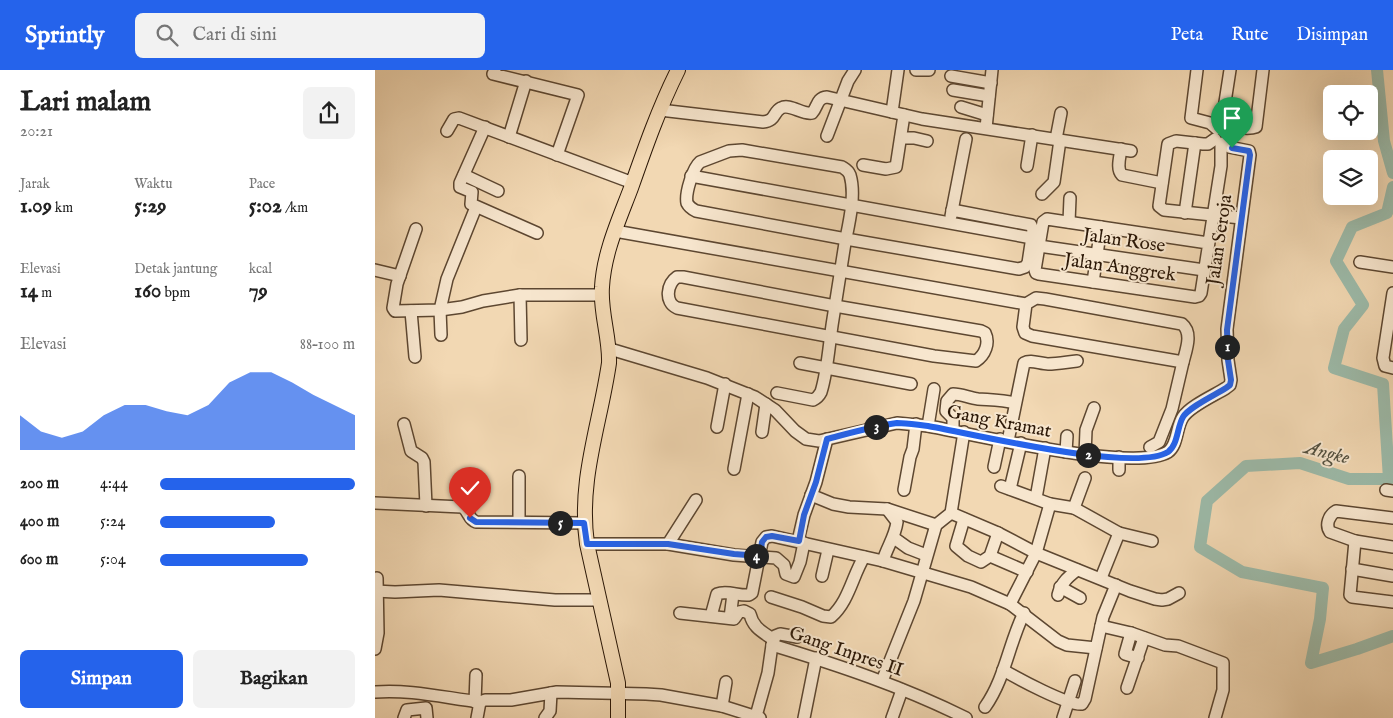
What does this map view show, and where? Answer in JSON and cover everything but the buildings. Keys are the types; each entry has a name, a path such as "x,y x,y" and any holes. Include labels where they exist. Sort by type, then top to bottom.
{"main road":[{"path":"618,718 619,693 613,657 599,600 584,523 589,458 608,376 610,349 602,295 605,265 615,231 660,110 678,70"}],"street":[{"path":"495,70 493,74 499,76 578,95 557,154"},
{"path":"827,136 840,100 855,70"},
{"path":"892,112 898,70"},
{"path":"916,70 929,70"},
{"path":"985,128 992,70"},
{"path":"1197,70 1191,118 1210,123 1221,135"},
{"path":"1204,270 1221,166 1221,135 1230,70"},
{"path":"1241,218 1164,210 1160,207 1159,202 1168,144 1175,141 1208,144 1235,128 1252,129 1255,127 1263,70"},
{"path":"951,76 991,83"},
{"path":"509,137 526,81"},
{"path":"953,90 989,96"},
{"path":"660,110 763,122 773,119 780,108 783,107 809,114 815,111 818,101 822,98 840,100 904,115 1126,150 1119,167 1122,175 1162,183"},
{"path":"961,107 987,116"},
{"path":"1043,194 1054,182 1061,113"},
{"path":"863,165 886,169 896,167 904,115"},
{"path":"447,131 454,119 459,118 633,183"},
{"path":"485,127 459,183 460,187 472,192 471,204 476,207 537,233"},
{"name":"Jalan Seroja","path":"1167,452 1173,446 1185,414 1226,388 1230,385 1231,380 1226,335 1249,151 1229,147 1221,135"},
{"path":"1027,166 1032,136"},
{"path":"901,138 914,138 927,142"},
{"path":"950,223 966,138"},
{"path":"1185,213 1195,143"},
{"path":"777,394 813,400 821,392 841,272 846,239 851,206 850,175 847,169 842,167 735,150 700,162 691,176 688,204 691,209 696,211 846,239 1019,269 1028,264 1045,220 1208,243"},
{"path":"464,175 498,191"},
{"name":"Jalan Rose","path":"691,176 950,223 1097,254 1204,270"},
{"path":"1069,222 1070,198"},
{"path":"441,335 440,310 447,279 476,207"},
{"path":"953,210 1029,224 1033,228 1035,242"},
{"path":"1093,282 1101,227"},
{"path":"415,230 400,276 393,308 395,311 440,310 520,295 602,295"},
{"path":"615,231 1026,304 1037,298 1182,324 1187,328 1189,335 1172,409 1159,442 1151,447"},
{"name":"Jalan Anggrek","path":"1035,242 1036,273 1199,296 1204,270"},
{"path":"1361,262 1393,267"},
{"path":"375,270 400,276"},
{"path":"677,277 683,277 835,306 981,331 987,336 987,342 982,357 976,361 934,356 677,308 672,306 668,296 673,280 677,277"},
{"path":"1393,293 1383,358 1385,366 1393,368"},
{"path":"520,295 521,340"},
{"path":"1026,304 1023,327 1025,333 1032,336 1183,362"},
{"path":"411,311 415,357"},
{"name":"Gang Kramat","path":"610,349 725,384 748,394 775,410 801,437 813,441 897,423 958,431 1085,455 1119,457 1154,456 1167,452"},
{"path":"994,467 1022,379 1024,363 1026,361 1047,364 1077,361"},
{"path":"800,363 911,384"},
{"path":"717,427 725,384"},
{"path":"928,426 934,388"},
{"path":"734,469 748,394"},
{"path":"882,681 914,601 936,525 951,513 958,431 953,418 946,411 947,401 953,394 959,394 979,399 1015,403"},
{"path":"762,432 767,404"},
{"path":"1085,455 1086,430 1094,408"},
{"path":"404,424 411,451 422,458 424,462 426,506"},
{"path":"904,490 913,449 916,424"},
{"path":"1066,452 1067,436"},
{"path":"587,544 668,544 775,558 784,565 786,574 794,577 801,562 804,515 827,439"},
{"path":"1021,444 1005,488 1050,504 1074,508 1119,533 1153,541"},
{"path":"1036,498 1045,448"},
{"path":"1119,457 1119,470"},
{"path":"519,476 519,522"},
{"path":"1074,508 1085,478"},
{"path":"811,495 833,504 849,507 887,509 936,525"},
{"path":"668,544 696,500"},
{"path":"375,503 462,507 466,509 470,518 476,522 584,523"},
{"path":"1011,604 1036,553 1050,504"},
{"path":"883,561 887,548 893,538 897,522 887,509"},
{"path":"1393,518 1341,511 1332,513 1327,525 1330,532 1355,541 1393,547"},
{"path":"951,513 998,533 1036,553 1155,599 1168,599 1179,593"},
{"path":"964,519 956,544 957,548 976,560 981,562 990,556 998,533"},
{"path":"1101,578 1119,533"},
{"path":"711,616 717,594 724,591 733,594 749,595 751,593 762,542 766,537 772,536 883,561 971,587 1011,604 1058,641 1073,646 1096,648"},
{"path":"893,538 908,548 927,555"},
{"path":"1355,541 1350,595 1393,602"},
{"path":"822,576 828,550"},
{"path":"990,556 1027,572"},
{"path":"771,597 831,618 847,596 864,557"},
{"path":"1352,569 1393,576"},
{"path":"1077,570 1065,579 1059,591 1080,598"},
{"path":"375,649 377,632 377,578"},
{"path":"1003,670 1030,685 1069,701 1083,704 1101,626 1116,585"},
{"path":"376,591 439,590 555,600 599,600"},
{"path":"730,618 733,594"},
{"path":"680,613 734,618 739,612 744,611 750,614 752,622 773,642 775,636 780,634 797,637"},
{"path":"985,706 991,699 1017,627 1024,613"},
{"path":"1101,626 1131,633 1165,645 1178,646 1223,663 1223,690 1215,718"},
{"path":"1131,633 1125,654 1138,658"},
{"path":"1127,688 1144,638"},
{"name":"Gang Inpres II","path":"375,692 408,692 478,702 485,700 511,700 551,693 661,695 722,706 758,717 773,642 882,681 966,718"},
{"path":"804,718 816,658"},
{"path":"476,675 477,718"},
{"path":"1063,718 1075,681"},
{"path":"722,706 727,682"},
{"path":"892,718 902,690"},
{"path":"545,718 550,711 551,693"},
{"path":"939,718 943,707"},
{"path":"404,718 407,710 426,708 427,718"},
{"path":"618,718 623,718"}],"waterway":[{"name":"Angke","path":"1377,70 1384,141 1393,173"},
{"name":"Angke","path":"1393,187 1387,213 1352,227 1336,261 1363,305 1344,329 1334,368 1383,384 1389,479 1349,479 1300,463 1246,466 1207,501 1200,547 1242,572 1323,588 1320,619 1311,663 1393,636"}],"route":[{"path":"470,518 476,522 584,523 587,544 668,544 760,556 762,542 766,537 772,536 799,541 804,515 816,482 827,439 897,423 928,426 1085,455 1127,458 1154,456 1167,452 1173,446 1185,414 1230,385 1226,341 1230,298 1250,155 1247,150 1232,148"}]}
